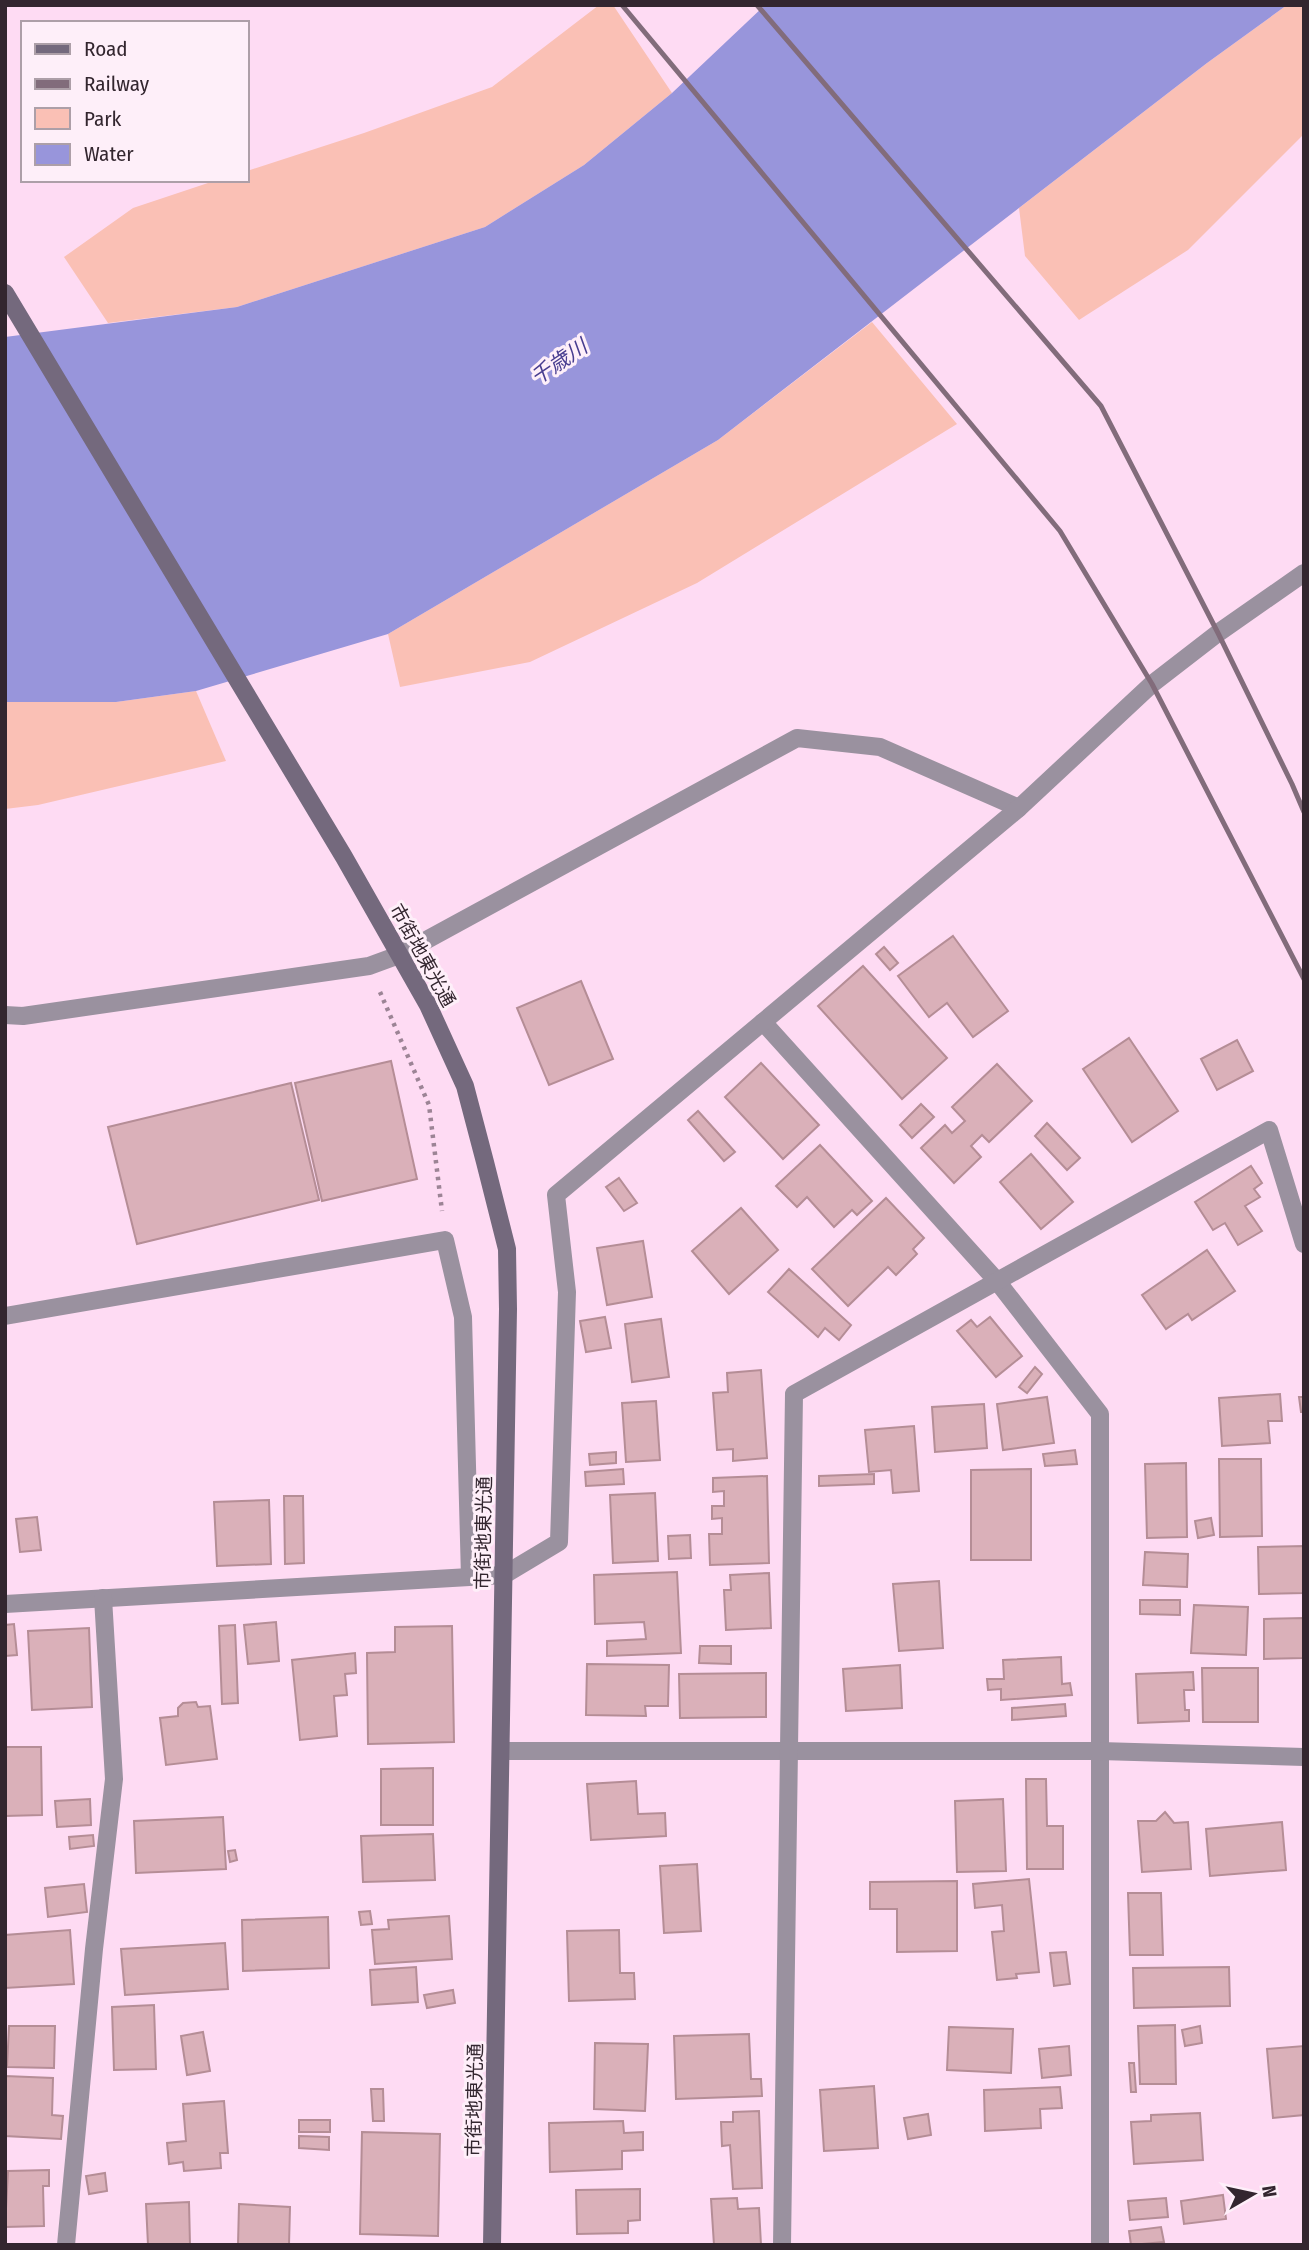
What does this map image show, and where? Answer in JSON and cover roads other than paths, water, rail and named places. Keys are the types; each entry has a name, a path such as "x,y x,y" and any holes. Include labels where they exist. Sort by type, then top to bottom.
{"street":[{"name":"市街地東光通","path":"5,293 344,857 428,1005 465,1086 507,1249 492,2245"},
{"path":"5,1604 504,1575 559,1542 567,1292 556,1195 1019,808 1152,684 1217,633 1304,573"},
{"path":"5,1015 23,1016 369,966 399,954 797,738 880,747 1019,808"},
{"path":"762,1022 997,1281 1100,1414 1100,2245"},
{"path":"782,2245 794,1394 1269,1130 1304,1244"},
{"path":"5,1316 445,1240 463,1317 470,1577"},
{"path":"66,2245 93,1962 114,1779 103,1598"},
{"path":"500,1751 1100,1751 1304,1757"}],"water":[{"name":"千歳川","path":"765,5 1287,5 1207,63 718,440 388,634 196,691 116,702 5,702 5,337 237,307 485,227 584,165 672,93"}],"railway":[{"path":"622,5 1060,531 1152,684 1304,979"},
{"path":"757,5 1101,406 1218,633 1304,812"}]}
